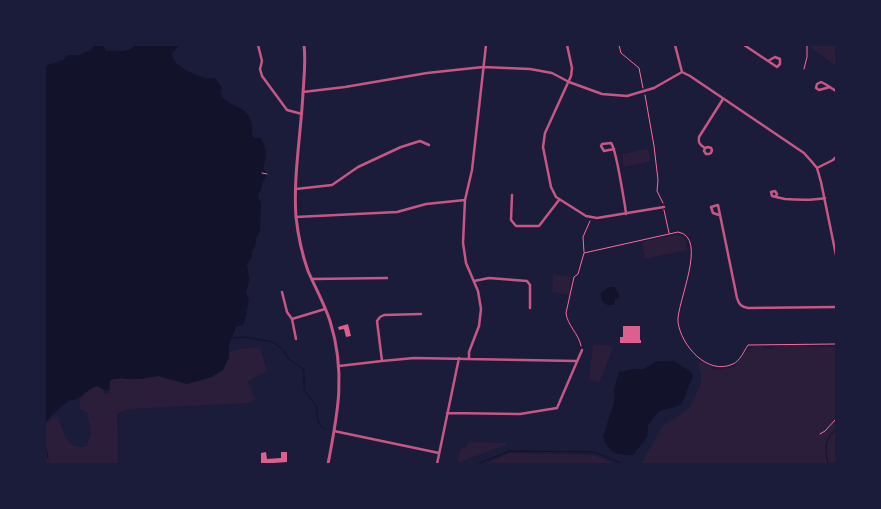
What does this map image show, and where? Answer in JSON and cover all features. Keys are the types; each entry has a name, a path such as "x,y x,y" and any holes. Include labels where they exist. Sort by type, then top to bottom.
{"street":[{"path":"258,45 262,61 260,69 262,76 287,110 302,114"},
{"path":"304,45 305,70 296,189 296,217 303,254 325,309 334,339 339,366 339,397 328,464"},
{"path":"469,358 469,352 479,326 480,302 478,291 466,263 464,243 465,200 472,170 486,45"},
{"path":"567,45 572,68 571,76 548,126 543,141 551,187 554,194 559,200 577,211 591,217 601,218 664,207"},
{"path":"675,45 682,72 804,153 817,168 825,198 836,255"},
{"path":"744,45 768,61 777,67 780,64 780,59 775,57 768,61"},
{"path":"303,92 358,85 427,73 483,67 530,69 552,73 569,82 602,94 627,96 654,88 682,72"},
{"path":"830,87 824,90 819,90 816,88 821,82 830,87 836,92"},
{"path":"705,148 698,142 698,137 723,99"},
{"path":"296,189 332,185 358,167 401,147 420,141 429,145"},
{"path":"614,149 604,151 601,146 602,144 611,143 613,145 614,149 626,214"},
{"path":"817,168 836,157"},
{"path":"512,195 511,220 516,226 539,226 559,200"},
{"path":"776,196 783,199 804,200 825,198"},
{"path":"296,217 397,212 426,204 465,200"},
{"path":"719,215 738,303 748,308 836,308"},
{"path":"312,279 387,278"},
{"path":"474,281 489,278 527,281 530,285 530,308"},
{"path":"282,292 287,312 292,319 296,339"},
{"path":"292,319 325,309"},
{"path":"382,361 377,321 380,317 384,315 421,314"},
{"path":"447,413 520,414 557,408 576,360 582,350"},
{"path":"339,366 414,358 576,360"},
{"path":"437,464 459,358"},
{"path":"334,431 439,453"}],"path":[{"path":"619,45 621,53 639,68 644,90"},
{"path":"804,69 807,56 807,45"},
{"path":"645,95 654,146 658,180 657,191 664,207 669,233"},
{"path":"262,173 267,174"},
{"path":"582,350 580,338 566,318 566,313 574,277 578,274 584,253 583,237 591,217"},
{"path":"584,253 669,233 682,232 689,238 690,266 678,320 683,338 695,356 715,367 723,367 733,364 737,361 748,345 836,344"},
{"path":"820,434 825,431 836,419"}],"shaded area":[{"path":"95,45 103,45 106,51 125,51 129,50 135,45 180,45 172,53 175,62 179,66 196,75 207,78 215,78 222,88 220,93 228,102 245,112 252,124 252,135 255,138 260,138 264,144 266,152 263,168 267,174 258,197 261,203 260,231 256,239 255,247 252,251 251,258 247,265 249,280 246,293 249,300 244,324 236,327 229,345 229,358 223,370 212,377 187,384 158,376 139,379 113,379 110,381 109,389 105,390 98,386 94,387 77,399 69,400 45,423 45,66 63,60 68,55 79,55 91,50"},
{"path":"808,45 836,45 836,66"},
{"path":"648,149 651,161 624,167 622,154"},
{"path":"675,235 684,237 687,250 645,259 642,242"},
{"path":"553,274 571,277 569,295 552,292"},
{"path":"609,287 614,287 619,294 619,297 615,299 615,304 612,305 603,302 601,293"},
{"path":"593,344 607,345 613,348 599,383 589,379"},
{"path":"800,345 810,347 836,347 836,464 641,464 663,426 689,408 695,397 701,382 701,375 697,361 703,362 715,370 734,367 748,350 756,346 761,346 764,349 772,349 775,346"},
{"path":"260,347 267,371 247,382 256,399 248,403 127,409 117,414 118,464 45,464 45,424 54,417 58,419 71,444 80,447 87,446 91,433 87,412 80,409 79,405 81,397 86,391 93,387 97,386 102,389 104,394 108,394 110,391 110,381 113,379 139,379 158,376 187,384 229,358 229,352"},
{"path":"674,361 691,372 693,376 682,403 678,406 659,411 648,425 647,437 633,455 617,454 608,447 603,437 615,399 614,389 619,372 644,369 655,362"},
{"path":"469,442 506,443 506,445 457,462 461,448 465,448"},
{"path":"509,453 593,455 615,464 485,464"}],"building":[{"path":"348,324 351,336 346,337 344,329 339,330 338,327"},
{"path":"623,326 640,326 641,343 620,343 620,337 623,337"},
{"path":"266,452 267,459 281,458 281,452 287,452 287,462 261,464 261,453"}],"waterway":[{"path":"231,338 245,337 273,342 283,350 289,359 304,370 304,390 317,407 319,424 325,429"},
{"path":"828,464 826,445 829,437 836,430"},
{"path":"45,442 48,459"},
{"path":"478,464 509,451 594,452 623,464"}]}
